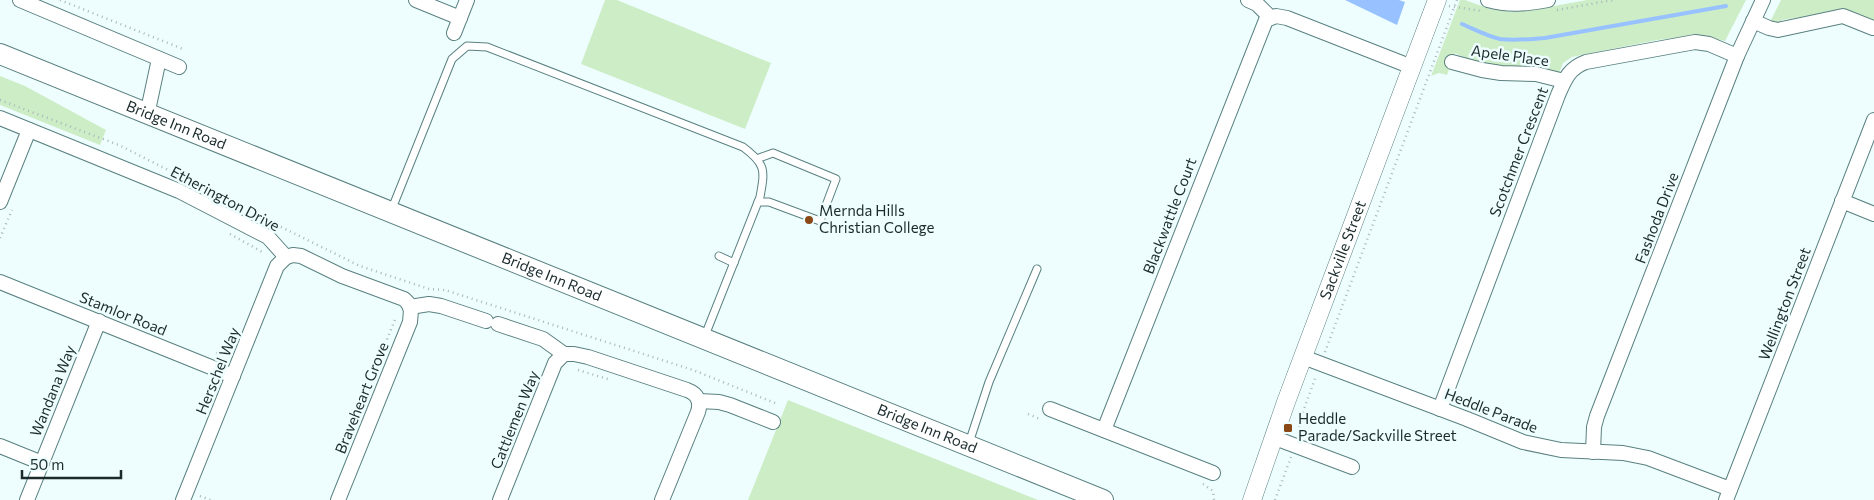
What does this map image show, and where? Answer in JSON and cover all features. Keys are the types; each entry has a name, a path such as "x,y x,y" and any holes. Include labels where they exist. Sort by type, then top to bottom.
{"main road":[{"name":"Bridge Inn Road","path":"0,54 1103,500"}],"street":[{"path":"20,0 179,68"},
{"path":"416,0 460,18"},
{"path":"454,33 467,0"},
{"path":"1248,0 1257,4 1270,17 1288,18 1412,67"},
{"name":"Sackville Street","path":"1252,500 1286,402 1438,0"},
{"path":"1488,0 1514,5 1548,0"},
{"name":"Fashoda Drive","path":"1593,452 1594,427 1597,416 1737,56 1763,0"},
{"path":"1752,21 1778,30 1843,16 1873,28"},
{"name":"Blackwattle Court","path":"1104,430 1263,24 1270,17"},
{"name":"Scotchmer Crescent","path":"1440,409 1564,81 1571,69 1586,62 1695,42 1709,44 1737,56"},
{"path":"147,115 159,59"},
{"name":"Apele Place","path":"1452,62 1482,70 1501,73 1536,74 1564,81"},
{"name":"Etherington Drive","path":"0,118 179,191 268,237 283,259"},
{"name":"Wellington Street","path":"1728,494 1874,120"},
{"path":"0,202 29,130"},
{"path":"1842,201 1874,214"},
{"path":"283,259 301,256 342,276 398,296 404,299 410,307 429,304 441,306 543,339 564,354 588,357 695,394 699,401 698,412 662,500"},
{"name":"Herschel Way","path":"183,500 283,259"},
{"name":"Stamlor Road","path":"0,282 233,376"},
{"name":"Braveheart Grove","path":"338,500 410,322 410,307"},
{"name":"Wandana Way","path":"27,500 99,322"},
{"name":"Cattlemen Way","path":"500,500 556,363 564,354"},
{"name":"Heddle Parade","path":"1303,357 1523,442 1561,450 1623,453 1648,458 1728,494"},
{"path":"699,401 719,402 730,405 773,422"},
{"path":"1050,408 1213,473"},
{"path":"1275,438 1352,467"},
{"path":"0,446 42,463"}],"lane":[{"path":"391,211 452,59 467,46 487,47 743,146 759,158 764,177 758,202 704,338"},
{"path":"758,202 769,202 820,221 836,179 772,153 759,158"},
{"path":"719,256 734,263"},
{"path":"968,446 989,382 1037,269"}],"path":[{"path":"60,0 182,49"},
{"path":"1275,500 1295,445 1304,409 1457,0"},
{"path":"224,229 239,240 283,259"},
{"path":"429,289 445,290 693,370 775,403"},
{"path":"209,350 240,360"},
{"path":"687,390 693,370"},
{"path":"201,493 200,496 211,500"}],"green space":[{"path":"605,0 617,0 771,63 745,129 581,64"},
{"path":"1460,0 1490,9 1510,12 1587,0 1746,0 1725,41 1701,35 1657,40 1572,57 1563,63 1558,75 1532,66 1513,67 1487,64 1467,59 1455,53 1447,75 1439,73 1431,76"},
{"path":"1781,0 1874,0 1874,22 1844,10 1782,20 1778,25 1769,24"},
{"path":"0,76 25,86 106,130 100,145 0,105"},
{"path":"788,400 1038,500 748,500"}],"water":[{"path":"1345,0 1399,0 1405,2 1397,25"}],"waterway":[{"path":"1462,24 1500,39 1545,38 1726,6"}],"place":[{"name":"Mernda Hills Christian College","path":"809,220"},
{"name":"Heddle Parade/Sackville Street","path":"1288,428"}]}
